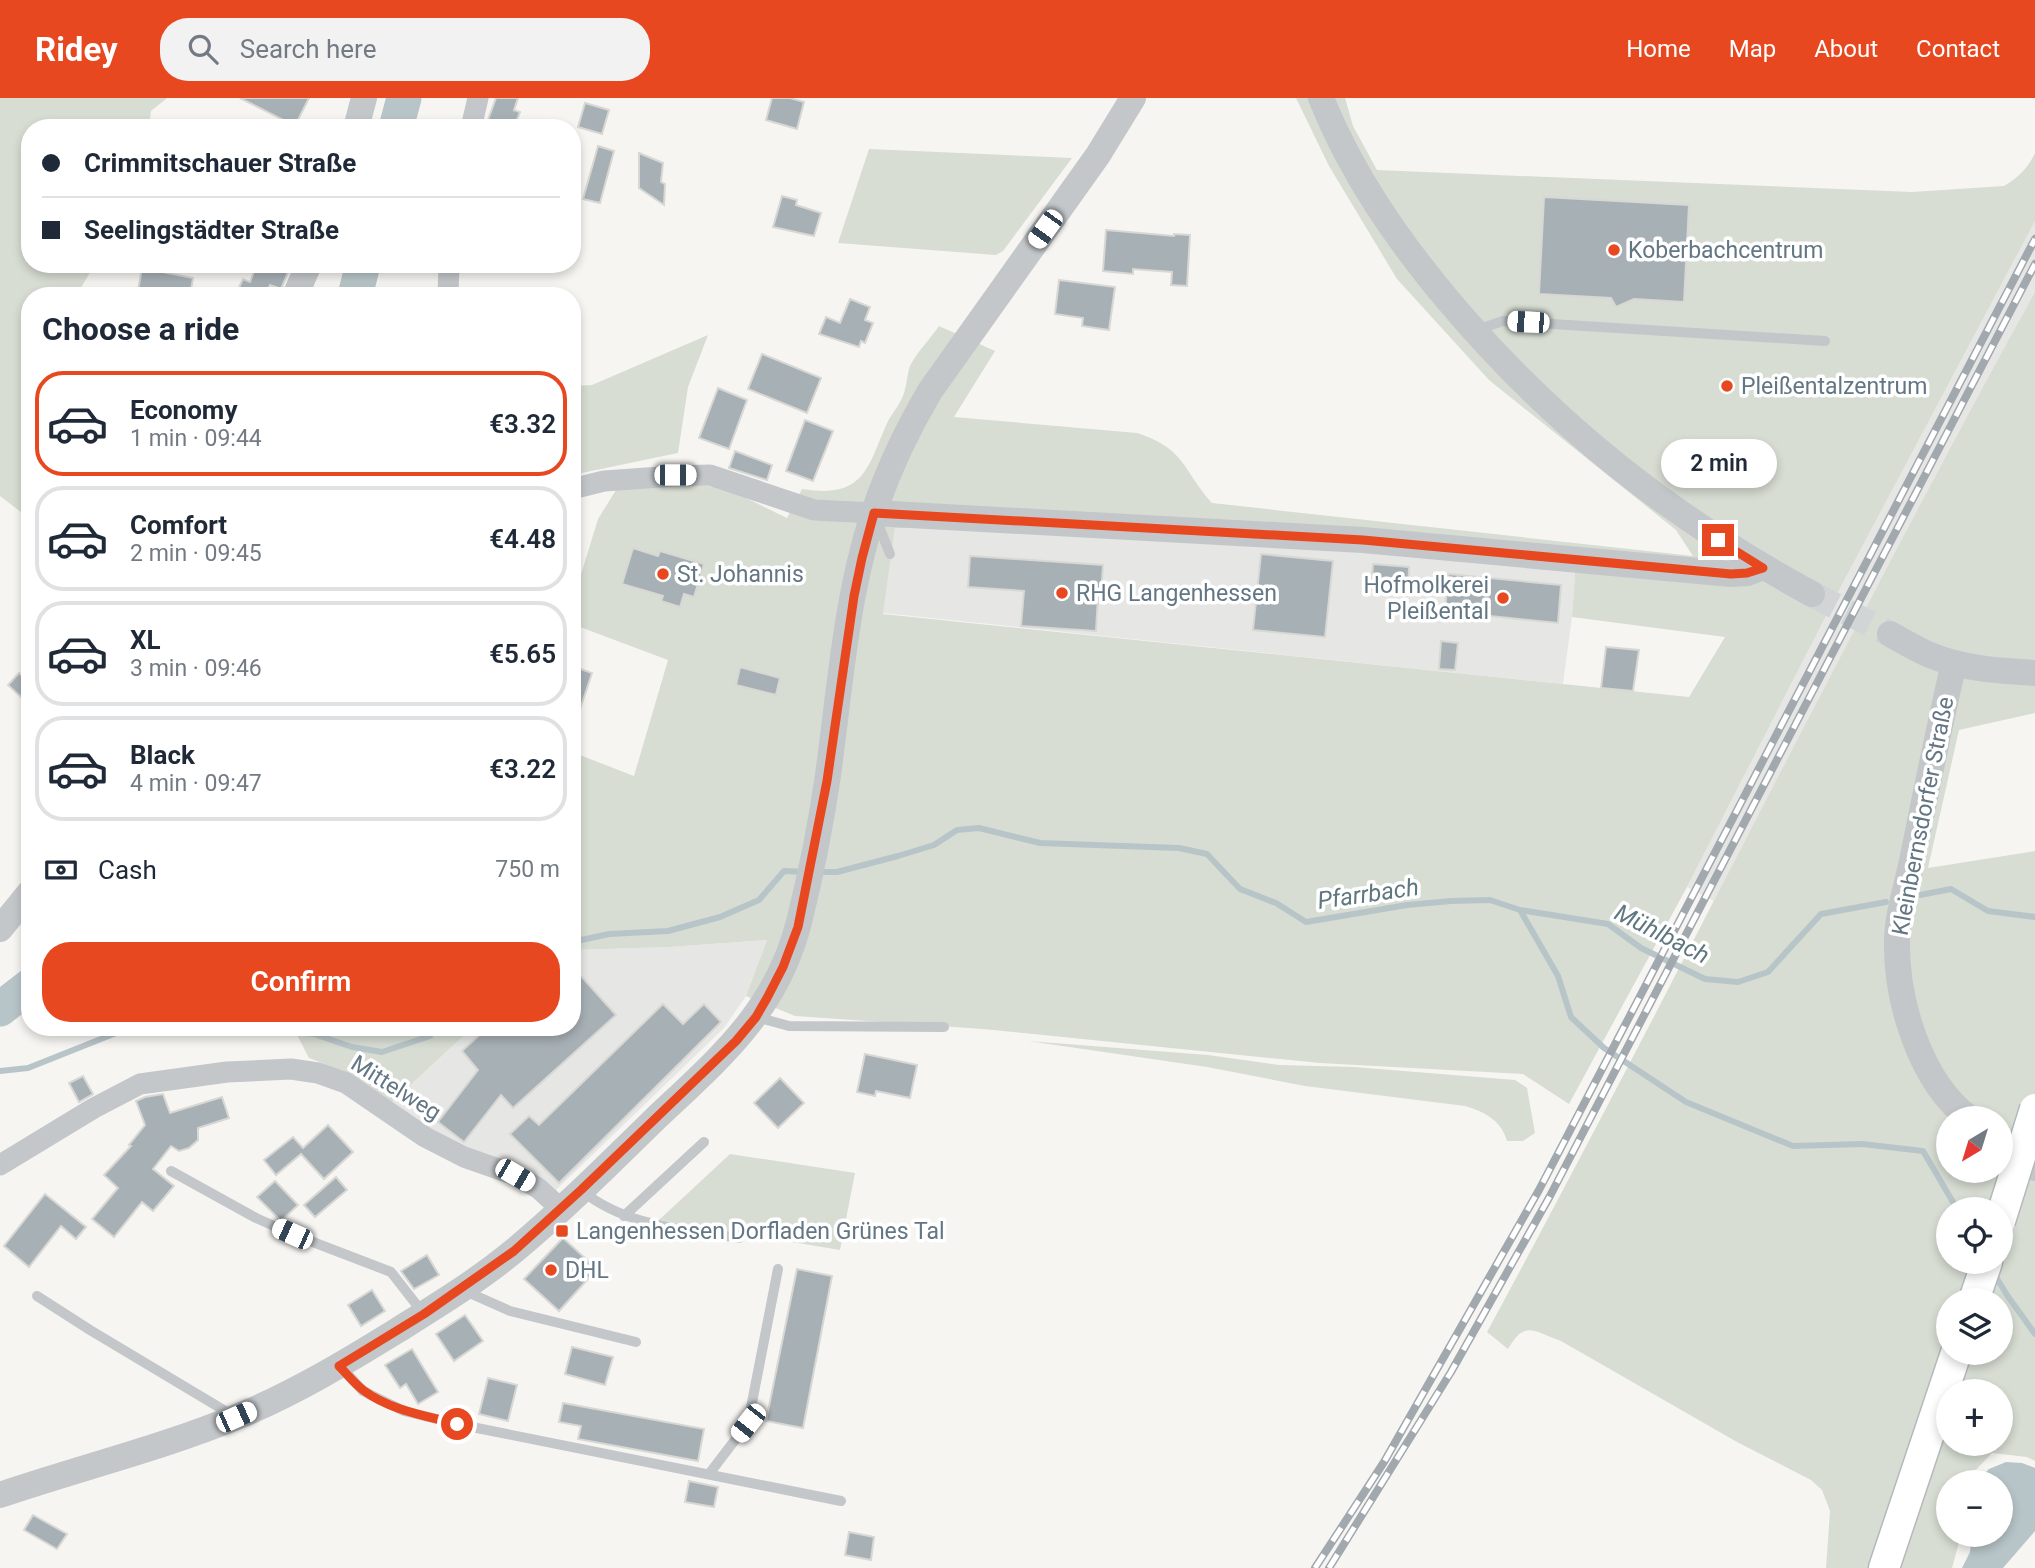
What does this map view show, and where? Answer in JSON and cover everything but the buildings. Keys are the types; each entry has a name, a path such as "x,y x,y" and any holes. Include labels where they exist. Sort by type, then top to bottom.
{"main road":[{"path":"2008,1197 2035,1109"},
{"path":"1884,1568 1952,1365"}],"street":[{"path":"358,119 364,98"},
{"path":"473,119 478,98"},
{"path":"0,1495 236,1417 304,1386 424,1314 514,1251 561,1209 736,1041 756,1017 783,967 798,927 816,844 862,558 874,513 907,430 930,391 1098,155 1133,98"},
{"path":"1321,98 1353,167 1385,220 1474,331 1512,373 1608,461 1669,507 1763,568 1812,594"},
{"path":"581,487 604,481 710,475 814,510 1363,540 1731,574 1763,568"},
{"path":"1890,634 1931,656 1954,663 1994,671 2035,673"},
{"name":"Kleinbernsdorfer Straße","path":"1954,663 1937,734 1897,938 1900,985 1910,1026 1932,1075 1954,1106"},
{"path":"0,929 21,903"},
{"name":"Mittelweg","path":"0,1165 94,1108 140,1084 227,1072 291,1069 318,1073 346,1083 425,1137 464,1157 515,1175 538,1188 561,1209"},
{"path":"2013,1152 2035,1168"}],"lane":[{"path":"1474,331 1503,321 1825,341"},
{"path":"874,513 890,554"},
{"path":"756,1017 789,1026 944,1027"},
{"path":"624,1216 704,1142"},
{"path":"171,1171 256,1218 391,1272 424,1314"},
{"path":"581,1190 599,1204 644,1223 739,1238"},
{"path":"709,1474 748,1423 778,1269"},
{"path":"461,1289 510,1311 636,1342"},
{"path":"37,1296 236,1417"},
{"path":"339,1366 363,1391 404,1411 841,1501"}],"shaded area":[{"path":"0,98 167,98 151,111 150,119 21,119 21,273 90,273 81,287 21,287 21,512 0,496"},
{"path":"1296,98 1345,98 1353,126 1377,170 1912,192 2004,186 2022,172 2035,153 2035,221 1845,579 1687,887 1569,1104 1523,1074 1320,1063 983,1029 795,1016 746,996 767,940 581,950 581,755 634,776 668,660 581,627 581,575 598,519 616,490 688,484 725,488 787,518 802,489 823,491 851,484 868,466 888,421 901,400 910,366 939,326 995,351 954,417 1137,433 1153,439 1174,453 1212,503 1693,556 1676,530 1489,380 1397,279 1329,166","holes":["895,528 1212,529 1576,557 1572,617 1725,637 1689,697 883,614"]},
{"path":"869,149 1072,158 1003,251 996,255 838,243"},
{"path":"2035,221 2035,292 1872,596 1714,901 1687,887 1845,579"},
{"path":"2035,292 2035,713 1959,730 1928,868 2035,851 2035,1461 2013,1455 2013,1379 1936,1379 1936,1456 1989,1456 1976,1470 1936,1470 1936,1547 1958,1547 1952,1568 1826,1568 1830,1511 1822,1490 1811,1480 1737,1442 1561,1341 1531,1330 1520,1334 1508,1349 1487,1332"},
{"path":"708,335 688,387 678,453 581,473 581,386 592,385"},
{"path":"895,528 1212,529 1576,556 1572,617 1563,684 883,613"},
{"path":"767,940 746,996 724,1028 555,1191 459,1148 391,1103 463,1036 581,1036 581,950"},
{"path":"298,1036 463,1036 391,1103 352,1077 309,1058"},
{"path":"1028,1041 1208,1055 1279,1065 1354,1067 1515,1080 1527,1088 1535,1133 1523,1141 1507,1141 1496,1122 1465,1106 1305,1086 1207,1067"},
{"path":"730,1154 855,1173 840,1250 659,1220"},
{"path":"2006,1462 2022,1463 2035,1468 2035,1531 2003,1568 1962,1568 1971,1547 2013,1547 2013,1470 1989,1469"}],"waterway":[{"path":"398,119 404,98"},
{"path":"357,287 361,273"},
{"name":"Pfarrbach","path":"816,872 837,872 898,856 934,845 957,830 979,828 1040,843 1179,848 1207,854 1240,889 1276,903 1306,922 1407,905 1490,900 1520,910 1558,976 1571,1017 1604,1048 1686,1102 1793,1146 1862,1144 1923,1151 1950,1197"},
{"name":"Pfarrbach","path":"581,940 609,934 668,931 720,917 759,900 784,871 805,872"},
{"name":"Mühlbach","path":"1920,895 1951,889 1988,911 2035,917"},
{"name":"Mühlbach","path":"1520,910 1608,924 1641,948 1705,979 1738,982 1768,972 1821,914 1886,902"},
{"path":"0,1009 21,993"},
{"name":"Pfarrbach","path":"0,1071 28,1068 108,1036"},
{"name":"Pfarrbach","path":"320,1036 352,1047 382,1052 430,1036"},
{"name":"Pfarrbach","path":"1994,1274 2035,1334"}],"tunnel":[{"path":"1812,594 1890,634"}],"railway":[{"path":"1315,1568 1384,1462 1539,1190 2035,239"},
{"path":"1329,1568 1451,1372 1550,1196 2035,264"}],"place":[{"name":"Koberbachcentrum","path":"1614,250"},
{"name":"Pleißentalzentrum","path":"1727,386"},
{"name":"St. Johannis","path":"663,574"},
{"name":"RHG Langenhessen","path":"1062,593"},
{"name":"Hofmolkerei Pleißental","path":"1503,598"},
{"name":"Langenhessen Dorfladen Grünes Tal","path":"562,1231"},
{"name":"DHL","path":"551,1270"}],"route":[{"path":"457,1424 404,1411 363,1391 339,1366 424,1314 514,1251 736,1041 756,1017 783,967 798,927 827,781 854,596 874,513 1363,540 1731,574 1763,568 1718,540"}]}
